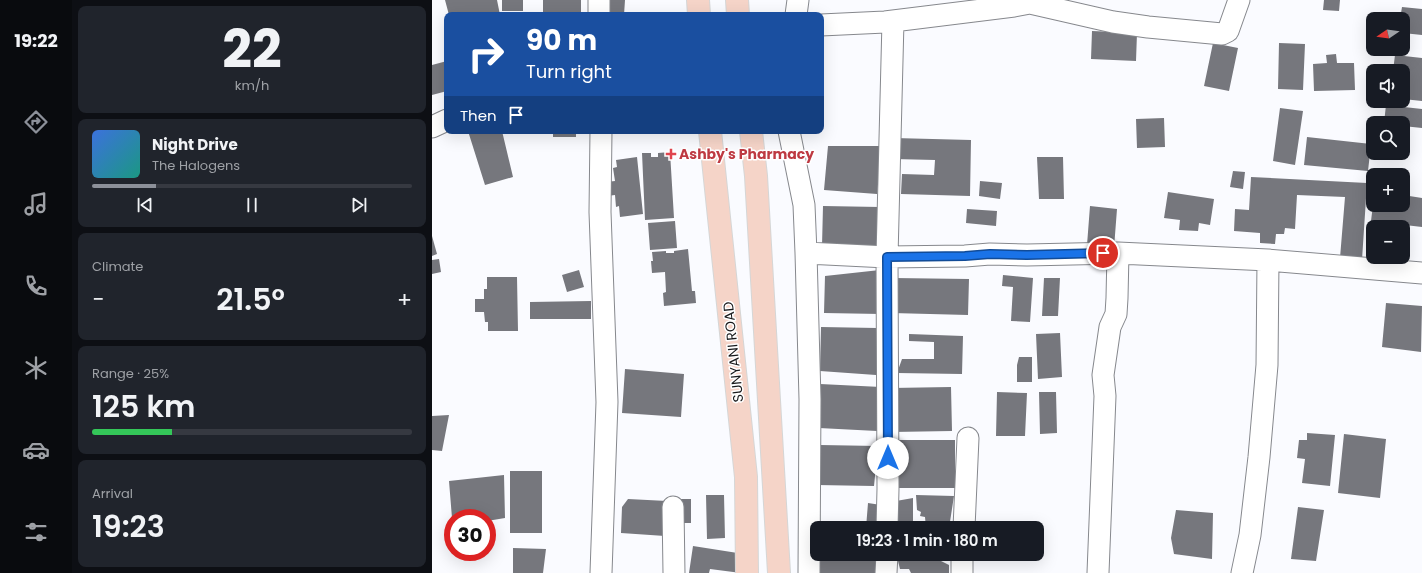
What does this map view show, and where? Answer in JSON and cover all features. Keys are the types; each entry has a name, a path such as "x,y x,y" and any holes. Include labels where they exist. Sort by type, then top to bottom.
{"main road":[{"path":"698,0 699,12"},
{"path":"737,0 738,12"},
{"name":"SUNYANI ROAD","path":"710,134 746,477 747,573"},
{"path":"750,134 756,176 779,573"}],"street":[{"path":"599,0 599,12"},
{"path":"796,12 798,0"},
{"path":"824,25 893,21 1030,1 1113,22 1155,28 1222,34 1228,31 1238,0"},
{"path":"887,521 887,257 893,21"},
{"path":"432,127 444,121"},
{"path":"600,573 607,402 600,219 601,134"},
{"path":"790,134 804,205 810,399 809,573"},
{"path":"806,253 887,257 965,256 990,254 1027,255 1118,253 1268,260 1422,273"},
{"path":"1098,573 1105,396 1103,375 1110,327 1116,314 1118,253"},
{"path":"1242,573 1250,535 1268,365 1268,260"},
{"path":"964,521 968,438"},
{"path":"673,507 674,573"},
{"path":"886,573 887,561"},
{"path":"962,561 962,573"}],"building":[{"path":"445,0 497,0 499,12 448,12"},
{"path":"502,0 523,0 523,11 502,11"},
{"path":"543,0 581,0 581,12 543,12"},
{"path":"607,0 625,0 624,12 608,12"},
{"path":"1324,0 1340,0 1339,11 1323,10"},
{"path":"1402,7 1422,9 1422,35 1410,34 1410,12 1401,12"},
{"path":"1092,31 1137,33 1136,61 1091,59"},
{"path":"1213,43 1238,48 1229,91 1204,86"},
{"path":"1279,43 1305,44 1303,90 1278,89"},
{"path":"1336,54 1337,63 1354,63 1355,90 1314,91 1313,64 1327,63 1326,55"},
{"path":"1395,56 1422,58 1422,101 1410,100 1410,64 1394,64"},
{"path":"444,62 444,92 432,95 432,65"},
{"path":"1280,108 1303,111 1295,165 1273,161"},
{"path":"1386,108 1422,109 1422,128 1410,127 1410,116 1385,116"},
{"path":"1164,118 1165,147 1137,148 1136,119"},
{"path":"469,134 503,134 513,177 485,185"},
{"path":"553,134 576,134 576,137 553,137"},
{"path":"1307,137 1366,143 1366,160 1369,160 1368,168 1366,168 1366,171 1304,165"},
{"path":"894,138 971,140 970,196 901,194 902,174 934,175 935,160 893,159"},
{"path":"828,146 882,146 877,194 824,190"},
{"path":"670,152 674,218 645,220 642,153 651,153 651,157 658,157 658,153"},
{"path":"637,157 643,214 620,217 619,206 616,207 615,195 607,196 606,182 615,181 613,168 617,167 616,160"},
{"path":"1037,157 1063,157 1064,199 1039,199"},
{"path":"1233,171 1245,172 1243,189 1230,187"},
{"path":"1251,177 1366,183 1362,260 1340,258 1345,197 1297,195 1295,229 1285,228 1284,234 1276,234 1275,244 1260,243 1260,233 1234,231 1235,209 1249,210"},
{"path":"980,181 1002,183 1000,199 979,196"},
{"path":"1168,192 1214,199 1210,225 1199,223 1198,231 1179,230 1180,220 1164,218"},
{"path":"1410,196 1422,198 1422,227 1410,226 1410,220 1371,220 1372,212 1410,212"},
{"path":"823,206 880,207 879,248 822,246"},
{"path":"1090,206 1117,209 1114,248 1087,245"},
{"path":"967,209 997,211 996,226 966,223"},
{"path":"675,221 677,248 650,250 648,223"},
{"path":"432,236 437,254 432,256"},
{"path":"688,249 692,291 695,291 696,303 664,306 663,293 666,292 665,272 652,273 652,252 666,251 666,253 674,253 674,251"},
{"path":"439,259 441,272 432,274 432,260"},
{"path":"579,270 584,287 567,292 562,275"},
{"path":"880,270 881,314 824,313 825,276"},
{"path":"1003,275 1033,278 1030,322 1011,321 1013,287 1002,286"},
{"path":"487,277 517,277 518,331 488,331 488,322 485,322 484,312 475,312 475,299 484,299 484,289 487,289"},
{"path":"893,278 969,279 968,315 892,313"},
{"path":"1044,278 1060,278 1058,316 1042,316"},
{"path":"591,301 591,319 530,319 530,302"},
{"path":"1386,303 1422,306 1421,352 1382,347"},
{"path":"821,327 877,328 876,375 820,371"},
{"path":"1060,333 1062,377 1038,379 1036,334"},
{"path":"909,334 963,336 962,374 897,373 902,359 934,359 934,342 909,341"},
{"path":"1019,357 1032,357 1032,382 1017,382 1017,365"},
{"path":"625,369 684,374 681,417 622,413"},
{"path":"820,384 881,387 877,431 819,428"},
{"path":"951,387 952,431 892,432 891,388"},
{"path":"997,392 1027,393 1025,436 996,436"},
{"path":"1039,392 1056,392 1057,433 1040,434"},
{"path":"449,415 442,451 432,450 432,416"},
{"path":"1307,433 1335,435 1330,486 1302,483 1305,459 1297,458 1299,440 1307,440"},
{"path":"1344,434 1386,439 1380,498 1338,493"},
{"path":"895,440 955,440 955,488 895,488"},
{"path":"820,445 878,446 874,486 817,485"},
{"path":"510,471 542,471 542,533 510,533"},
{"path":"504,475 505,518 496,520 496,509 451,509 449,481"},
{"path":"706,495 724,495 725,538 707,539"},
{"path":"916,495 954,496 950,521 925,521 925,517 920,516 921,512 917,510"},
{"path":"913,498 913,521 897,521 896,501"},
{"path":"628,499 667,501 665,536 621,533 622,507"},
{"path":"681,499 691,499 691,523 681,523"},
{"path":"868,503 881,505 881,521 867,521"},
{"path":"1298,507 1324,510 1316,561 1291,559"},
{"path":"1176,510 1213,513 1212,559 1174,554 1171,538"},
{"path":"693,546 744,554 741,573 710,569 709,573 689,573"},
{"path":"513,548 546,549 543,573 513,573"},
{"path":"820,561 880,561 879,573 819,573"},
{"path":"898,561 941,561 949,565 949,573 911,573 909,569 900,569"}],"place":[{"name":"Ashby's Pharmacy","path":"671,154"}],"route":[{"path":"888,458 887,257 1103,253"}]}
